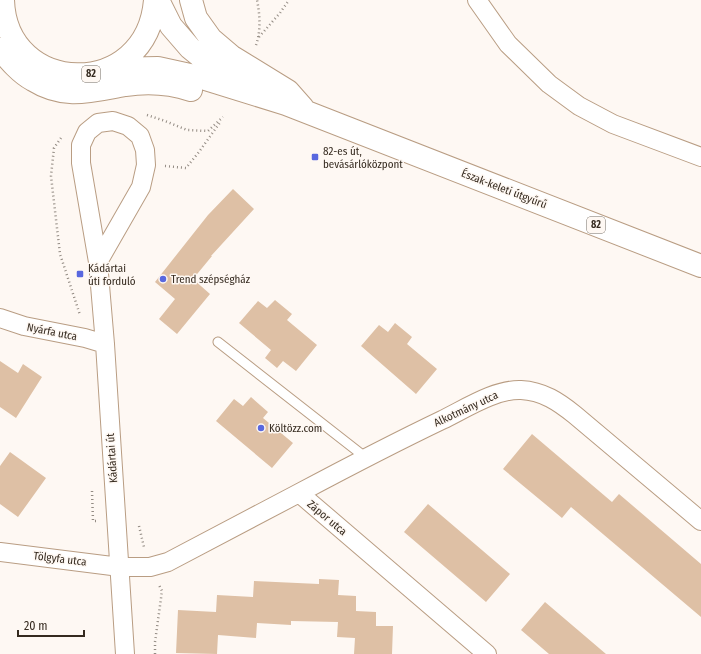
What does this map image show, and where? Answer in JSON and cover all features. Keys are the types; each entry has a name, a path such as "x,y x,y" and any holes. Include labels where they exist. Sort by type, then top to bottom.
{"main road":[{"name":"82","path":"3,0 4,19 14,40 26,54 39,64 56,72 74,75 92,74 110,68 126,59 139,46 148,30 154,13 155,0"},
{"name":"82","path":"158,0 171,26 190,48 206,61 306,112"},
{"path":"191,0 196,18 210,39 230,56 288,90 306,112"},
{"path":"0,49 17,69 33,81 57,90 89,92 125,85 165,85 186,88 271,115 306,112"},
{"name":"82","path":"110,68 165,69 199,77 286,104 306,112"},
{"name":"Észak-keleti útgyűrű","path":"306,112 701,266"}],"street":[{"path":"477,0 508,44 555,89 579,106 613,124 701,157"},
{"name":"Kádártai út","path":"98,262 140,187 146,165 145,150 140,136 128,126 113,121 98,123 87,132 81,145 81,163 98,262 105,344 125,654"},
{"name":"Nyárfa utca","path":"0,318 24,326 85,338 105,344"},
{"name":"Alkotmány utca","path":"299,493 365,457 500,393 520,390 538,392 558,402 576,414 701,521"},
{"name":"Zápor utca","path":"120,567 150,567 168,562 299,493 487,654"},
{"name":"Tölgyfa utca","path":"0,552 120,567"}],"lane":[{"path":"218,342 365,457"}],"path":[{"path":"257,0 259,12 259,37 289,0"},
{"path":"145,114 187,130 208,131 223,117 200,152 186,168 146,165"}],"building":[{"path":"233,189 254,209 211,256 193,279 210,294 177,334 159,319 175,299 155,282 208,215"},
{"path":"275,300 292,314 287,320 317,345 296,371 283,361 277,368 265,358 271,350 239,323 258,301 267,308"},
{"path":"395,323 412,337 407,344 437,369 416,394 361,346 379,325 388,332"},
{"path":"0,361 18,373 23,364 42,377 16,418 0,407"},
{"path":"251,397 268,412 263,418 293,443 272,468 216,421 234,399 243,406"},
{"path":"532,434 612,502 619,494 701,564 701,617 571,507 562,518 503,469"},
{"path":"10,452 46,478 18,517 0,504 0,466"},
{"path":"428,504 510,574 486,602 404,532"},
{"path":"319,579 339,580 338,595 356,596 356,611 376,612 376,626 393,626 392,654 354,654 355,638 337,637 338,622 291,621 291,625 257,623 256,638 218,635 217,654 176,653 178,610 216,612 217,595 253,597 254,581 319,584"},
{"path":"545,602 606,654 549,654 521,630"}],"place":[{"name":"82-es út, bevásárlóközpont","path":"315,157"},
{"name":"Kádártai úti forduló","path":"80,274"},
{"name":"Trend szépségház","path":"163,279"},
{"name":"Költözz.com","path":"261,428"}]}
